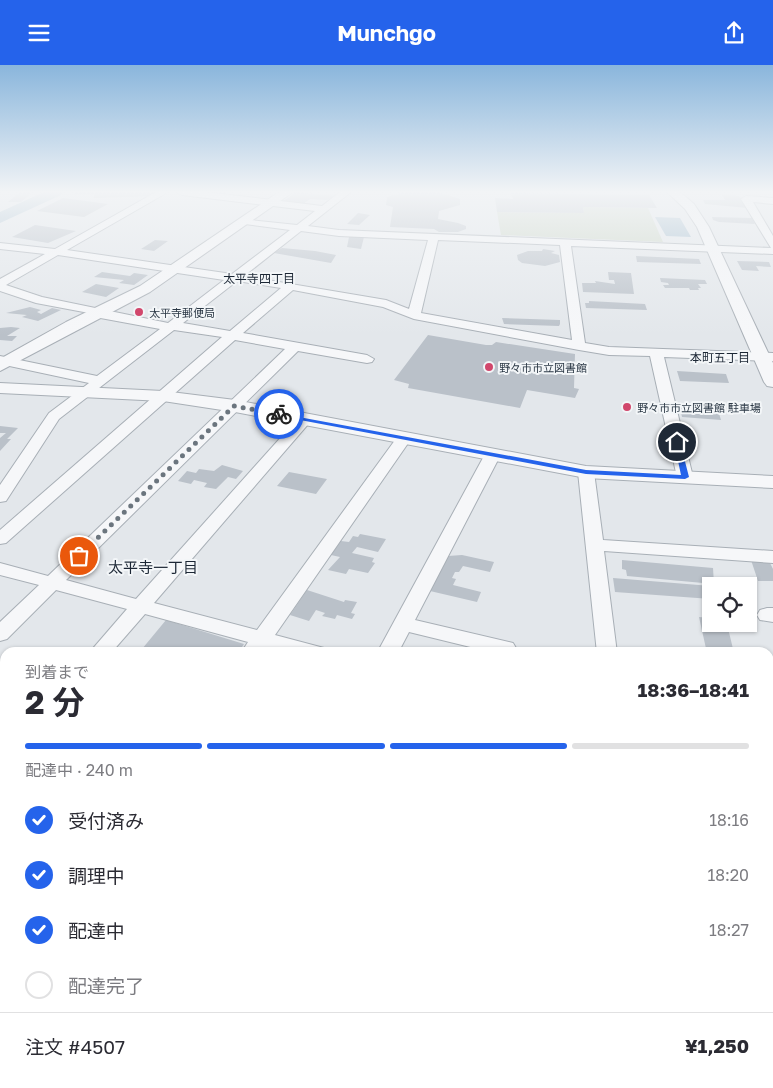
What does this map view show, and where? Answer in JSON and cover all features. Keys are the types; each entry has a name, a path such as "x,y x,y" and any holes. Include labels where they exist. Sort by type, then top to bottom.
{"street":[{"path":"0,286 79,240"},
{"path":"3,363 97,312 145,289 218,240"},
{"path":"0,497 54,416 284,240"},
{"path":"414,315 433,240"},
{"path":"524,240 773,251"},
{"path":"708,240 768,357 773,382"},
{"path":"565,241 578,346"},
{"path":"1,245 291,286 386,304 414,315 609,351 768,357"},
{"path":"0,286 40,299 97,312 366,359"},
{"path":"0,539 231,336 291,286"},
{"path":"0,633 295,346"},
{"path":"656,353 685,477"},
{"path":"3,363 95,386 234,406 586,472 773,482"},
{"path":"0,388 95,386"},
{"path":"104,647 304,419"},
{"path":"256,645 404,439"},
{"path":"390,647 492,455"},
{"path":"0,467 19,467"},
{"path":"586,472 606,647"},
{"path":"595,545 773,557"},
{"path":"0,569 139,605 256,645 271,647"},
{"path":"403,624 498,647"}],"green space":[{"path":"611,240 662,240 663,242"}],"building":[{"path":"28,240 56,240 48,243"},
{"path":"155,240 168,241 154,251 141,249"},
{"path":"348,240 363,240 361,249 347,247"},
{"path":"282,248 336,255 331,263 274,253"},
{"path":"543,249 555,251 551,253 559,255 560,262 545,266 522,263 518,260 517,255 528,251 542,251"},
{"path":"636,256 699,259 701,264 637,262"},
{"path":"737,261 769,262 771,267 756,266 759,271 742,270"},
{"path":"102,272 130,276 134,273 148,275 134,285 119,283 124,280 94,277"},
{"path":"608,272 631,273 634,294 583,292 582,283 596,283 595,281 615,284 614,280 609,280"},
{"path":"660,278 705,280 707,284 698,284 701,288 698,288 699,290 665,288 663,285 669,285 668,283 661,282"},
{"path":"96,284 119,288 106,297 82,292"},
{"path":"589,301 645,304 647,310 586,308 585,303 589,303"},
{"path":"30,307 41,310 37,312 41,314 52,308 61,310 38,321 22,317 27,315 6,313"},
{"path":"502,318 560,320 560,324 559,326 504,324"},
{"path":"0,328 20,328 7,336 17,336 12,341 0,340"},
{"name":"野々市市立図書館","path":"428,335 486,345 492,345 496,342 575,354 574,388 579,389 575,398 527,390 520,408 408,388 409,384 394,380"},
{"path":"677,371 726,374 729,383 680,381"},
{"path":"679,404 717,407 721,420 682,417"},
{"path":"0,426 18,428 7,439 11,439 0,451 0,438 6,433 0,433"},
{"path":"222,465 243,471 236,479 228,477 216,489 204,487 207,483 194,480 191,484 178,481 187,471 196,473 199,469 214,471"},
{"path":"289,472 327,479 316,494 277,486"},
{"path":"360,534 386,539 378,552 357,547 352,553 374,558 372,562 375,563 368,573 349,569 346,574 328,570 340,557 331,555 341,541 349,542 353,536 358,537"},
{"path":"462,555 494,562 490,572 463,566 459,572 455,572 452,578 456,579 453,585 481,592 477,602 430,591 448,556"},
{"path":"622,560 713,568 714,577 702,577 702,583 627,576 626,570 622,569"},
{"path":"751,560 769,561 773,569 773,581 758,581"},
{"path":"613,578 702,585 702,598 615,592"},
{"path":"307,590 344,602 345,600 357,602 351,613 355,614 352,619 337,615 335,619 322,616 325,613 316,610 309,621 290,615"},
{"path":"699,617 702,617 702,631"},
{"path":"166,620 244,644 242,647 144,647"},
{"path":"702,632 729,632 733,647 706,647"}],"way so far":[{"path":"79,556 234,406 279,414"}],"place":[{"name":"太平寺郵便局","path":"139,312"},
{"name":"野々市市立図書館","path":"489,367"},
{"name":"野々市市立図書館 駐車場","path":"627,407"}],"district":[{"name":"太平寺四丁目","path":"259,278"},
{"name":"本町五丁目","path":"720,357"},
{"name":"太平寺一丁目","path":"153,567"}],"route":[{"path":"279,414 586,472 685,477 677,442"}]}
